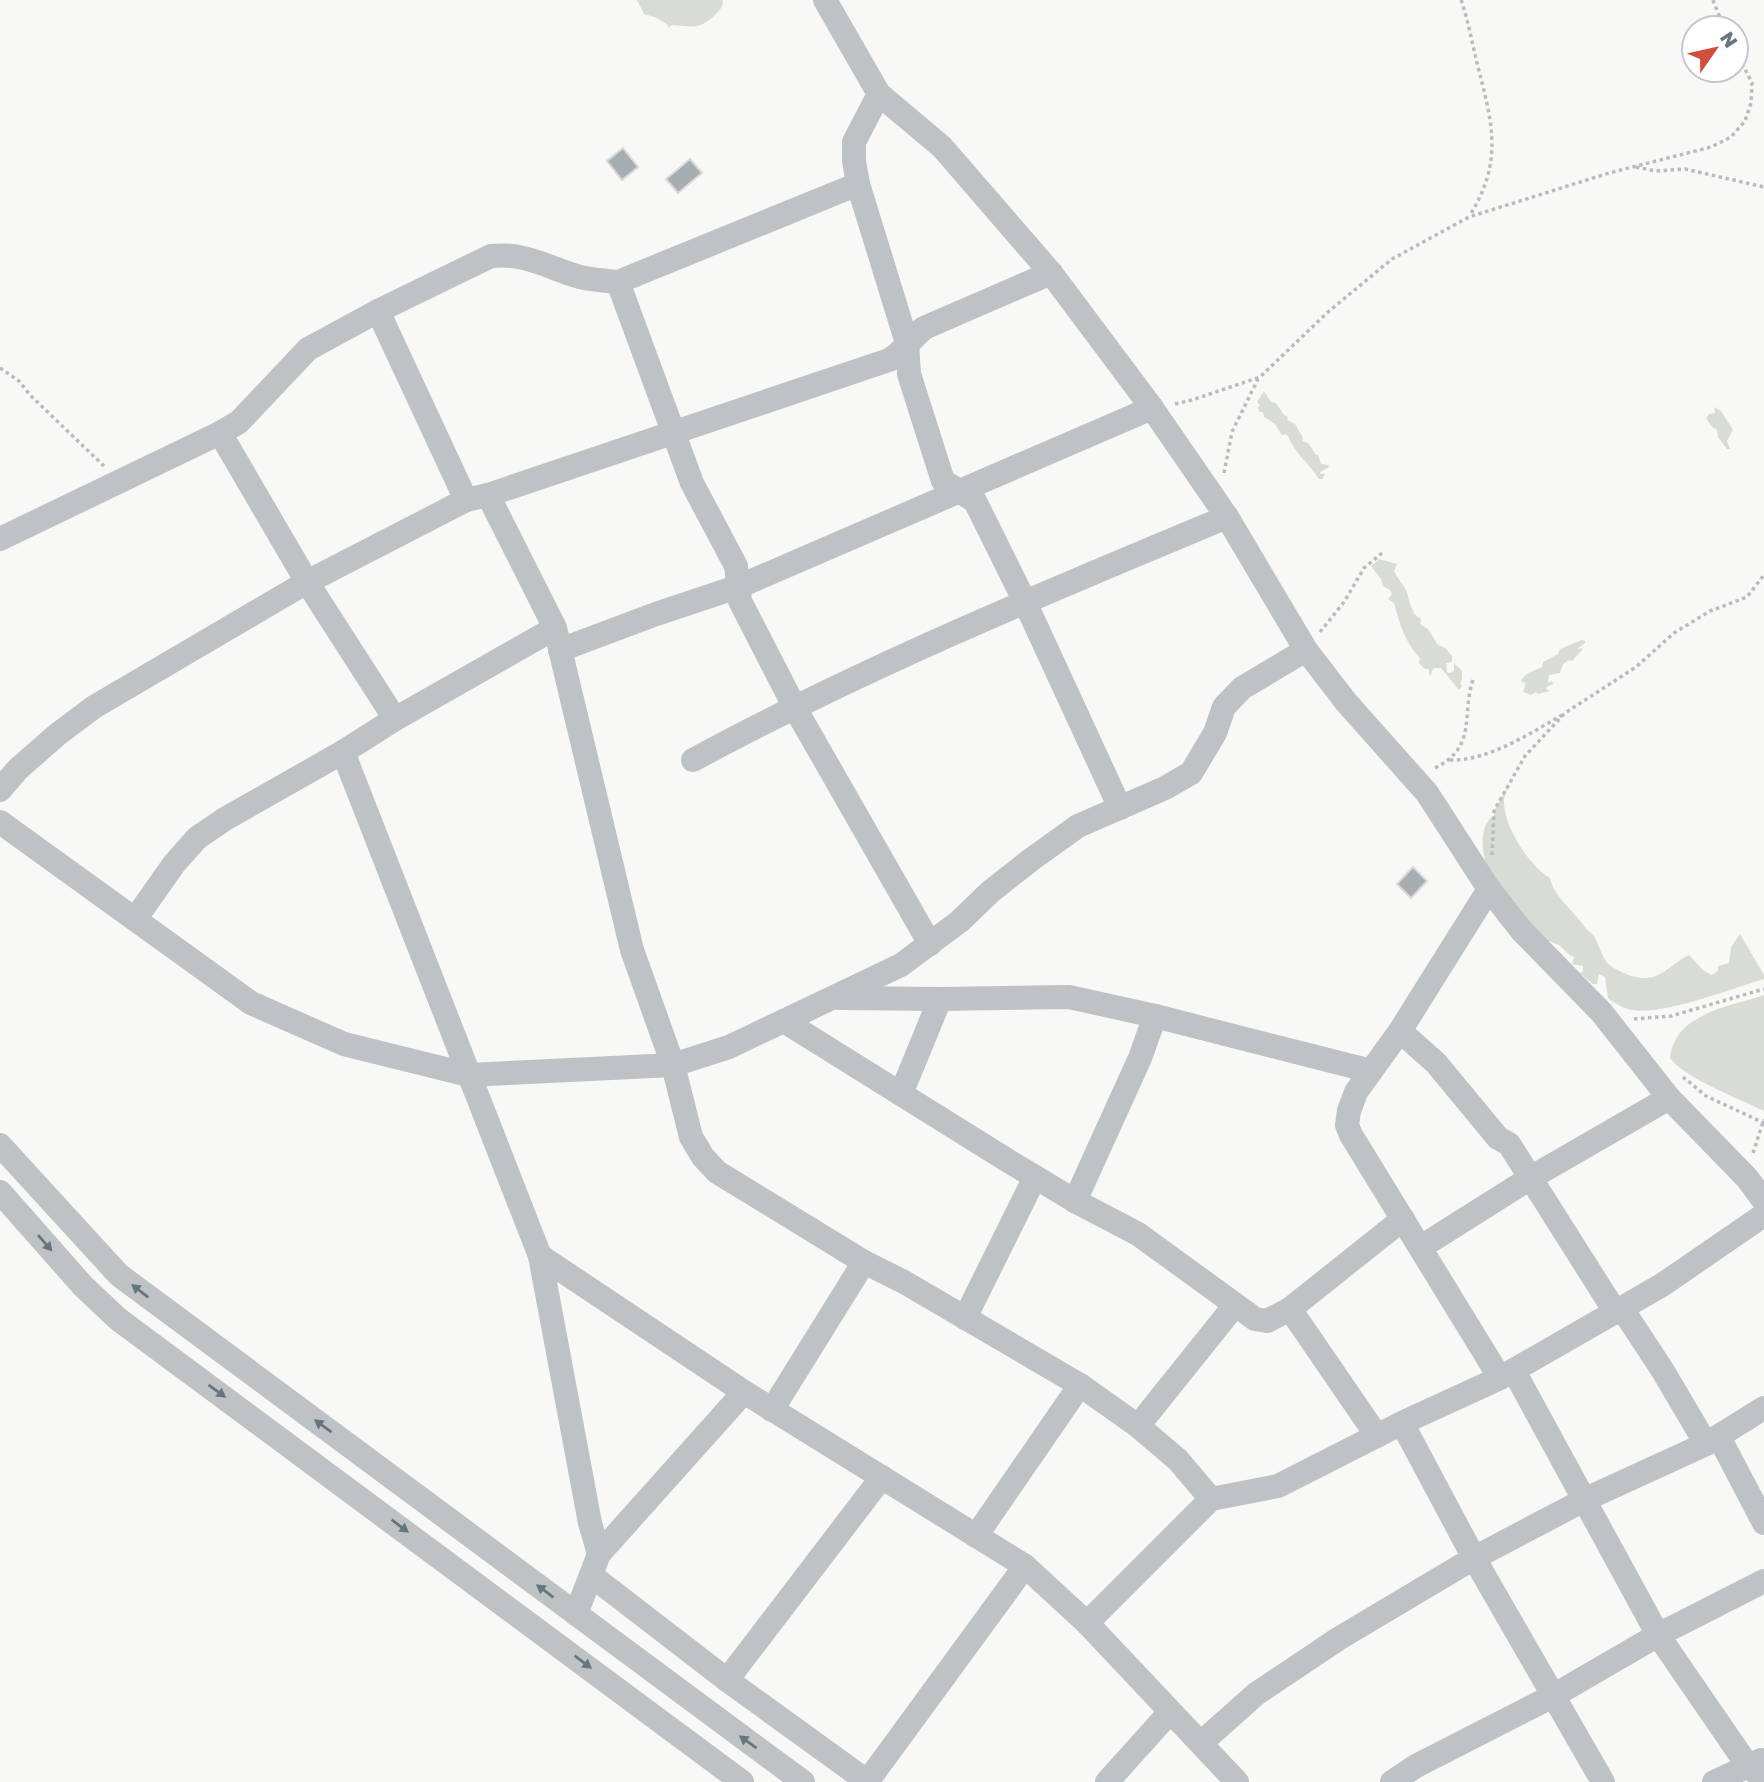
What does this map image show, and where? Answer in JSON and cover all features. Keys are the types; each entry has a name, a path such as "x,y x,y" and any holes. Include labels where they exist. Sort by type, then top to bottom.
{"street":[{"path":"825,0 879,94 942,147 1051,273 1152,408 1227,517 1306,650 1346,702 1427,793 1489,889 1522,931 1602,1013 1669,1098 1747,1178 1764,1201"},
{"path":"879,94 854,142 858,184 907,343 909,374 943,481 975,500 1025,601 1120,808"},
{"path":"0,539 220,433 239,422 308,349 378,311 491,256 522,256 581,277 618,282 858,184"},
{"path":"0,790 38,751 94,707 307,582 477,498 889,360 903,352 907,343 924,328 1051,273"},
{"path":"618,282 692,483 736,566 740,601 795,708 930,944"},
{"path":"378,311 477,498 557,639 632,950 673,1065 691,1137 703,1157 718,1172 864,1262 1080,1385 1138,1426 1178,1460 1211,1499"},
{"path":"136,918 174,863 197,838 395,719 557,639 656,614 740,586 1152,408"},
{"path":"220,433 307,582 395,719"},
{"path":"693,760 795,708 1025,601 1227,517"},
{"path":"0,822 251,1003 344,1044 469,1075 673,1065 729,1047 901,965 960,921 989,892 1077,826 1165,788 1191,773 1215,733 1224,707 1242,688 1306,650"},
{"path":"343,752 540,1256 596,1565 727,1680 867,1782 1025,1566"},
{"path":"1489,889 1400,1031 1356,1092 1347,1125 1403,1219 1586,1499 1658,1635 1759,1768 1714,1782"},
{"path":"831,998 1069,997 1156,1016 1370,1071"},
{"path":"901,1094 940,999"},
{"path":"1075,1201 1140,1058 1156,1016"},
{"path":"784,1021 1035,1177 1138,1234 1255,1319 1267,1321 1290,1309 1403,1219"},
{"path":"1400,1031 1436,1063 1498,1138 1509,1144 1619,1312 1712,1441 1764,1523"},
{"path":"1421,1247 1532,1177 1669,1098"},
{"path":"0,1145 120,1275 803,1782"},
{"path":"965,1318 1035,1177"},
{"path":"0,1192 83,1286 118,1318 742,1782"},
{"path":"1087,1623 1211,1499 1278,1486 1402,1423 1507,1375 1619,1312 1764,1215"},
{"path":"540,1256 772,1410 1025,1566 1087,1623 1237,1782"},
{"path":"772,1410 864,1262"},
{"path":"1138,1426 1235,1306"},
{"path":"1290,1309 1377,1436"},
{"path":"976,1536 1080,1385"},
{"path":"576,1614 596,1565 744,1392"},
{"path":"1201,1744 1256,1694 1338,1639 1474,1558 1586,1499 1712,1441 1764,1408"},
{"path":"1402,1423 1474,1558 1603,1782"},
{"path":"330,1474 351,1446"},
{"path":"727,1680 882,1477"},
{"path":"1392,1782 1416,1766 1553,1696 1658,1635 1764,1581"},
{"path":"1107,1782 1170,1712"}],"path":[{"path":"1461,0 1490,113 1492,141 1490,172 1484,193 1469,217"},
{"path":"1225,481 1224,468 1231,432 1260,377 1328,312 1392,259 1469,217 1522,198 1711,147 1731,137 1745,121 1751,103 1750,79"},
{"path":"1633,167 1657,171 1685,169 1764,187"},
{"path":"0,368 19,381 30,395 120,481"},
{"path":"1152,408 1192,400 1260,377"},
{"path":"1306,650 1344,602 1364,568 1382,553"},
{"path":"1414,778 1450,761 1469,761 1565,713 1636,667 1674,633 1710,611 1747,597 1764,575"},
{"path":"1450,761 1462,742 1474,677"},
{"path":"1489,889 1494,811 1525,756 1565,713"},
{"path":"1602,1013 1641,1020 1671,1016 1764,989"},
{"path":"1674,1071 1706,1096 1763,1122 1747,1178"}],"shaded area":[{"path":"637,0 723,0 720,10 704,23 695,26 672,25 668,28 668,25 657,18 644,14"},
{"path":"1264,391 1271,402 1276,403 1288,417 1287,420 1295,424 1302,441 1308,443 1318,455 1321,464 1328,465 1329,467 1320,472 1325,474 1322,479 1319,479 1298,453 1288,436 1282,435 1275,424 1264,417 1263,412 1259,412 1260,406 1257,402"},
{"path":"1714,407 1721,411 1733,430 1727,441 1730,449 1727,449 1718,437 1717,430 1706,418 1715,413"},
{"path":"1379,559 1397,564 1394,571 1406,590 1413,613 1421,619 1420,624 1428,629 1438,645 1452,656 1452,662 1446,663 1447,672 1454,671 1454,663 1462,671 1462,686 1459,690 1441,668 1433,668 1431,675 1429,669 1419,663 1420,658 1406,639 1400,625 1394,603 1388,599 1392,594 1383,586 1371,566"},
{"path":"1582,640 1585,643 1577,649 1582,650 1572,661 1563,664 1560,673 1549,675 1548,683 1552,681 1553,684 1545,688 1550,691 1531,695 1523,692 1526,682 1521,680 1528,673 1542,667 1543,662 1558,654 1560,649"},
{"path":"1509,784 1504,799 1505,809 1518,843 1534,864 1550,878 1560,898 1594,936 1603,957 1611,966 1632,976 1652,977 1689,955 1704,971 1712,975 1718,971 1718,966 1729,963 1731,947 1740,934 1764,979 1698,1000 1645,1011 1620,1006 1608,998 1605,977 1599,974 1597,984 1593,984 1580,973 1583,972 1583,966 1572,964 1574,957 1562,947 1538,936 1488,867 1483,847 1484,832"},
{"path":"1764,995 1764,1111 1687,1073 1670,1058 1674,1043 1693,1021 1720,1008"}],"building":[{"path":"623,148 638,167 622,180 607,161"},
{"path":"690,159 702,173 678,193 666,179"},
{"path":"1413,867 1427,881 1411,898 1397,884"}]}
